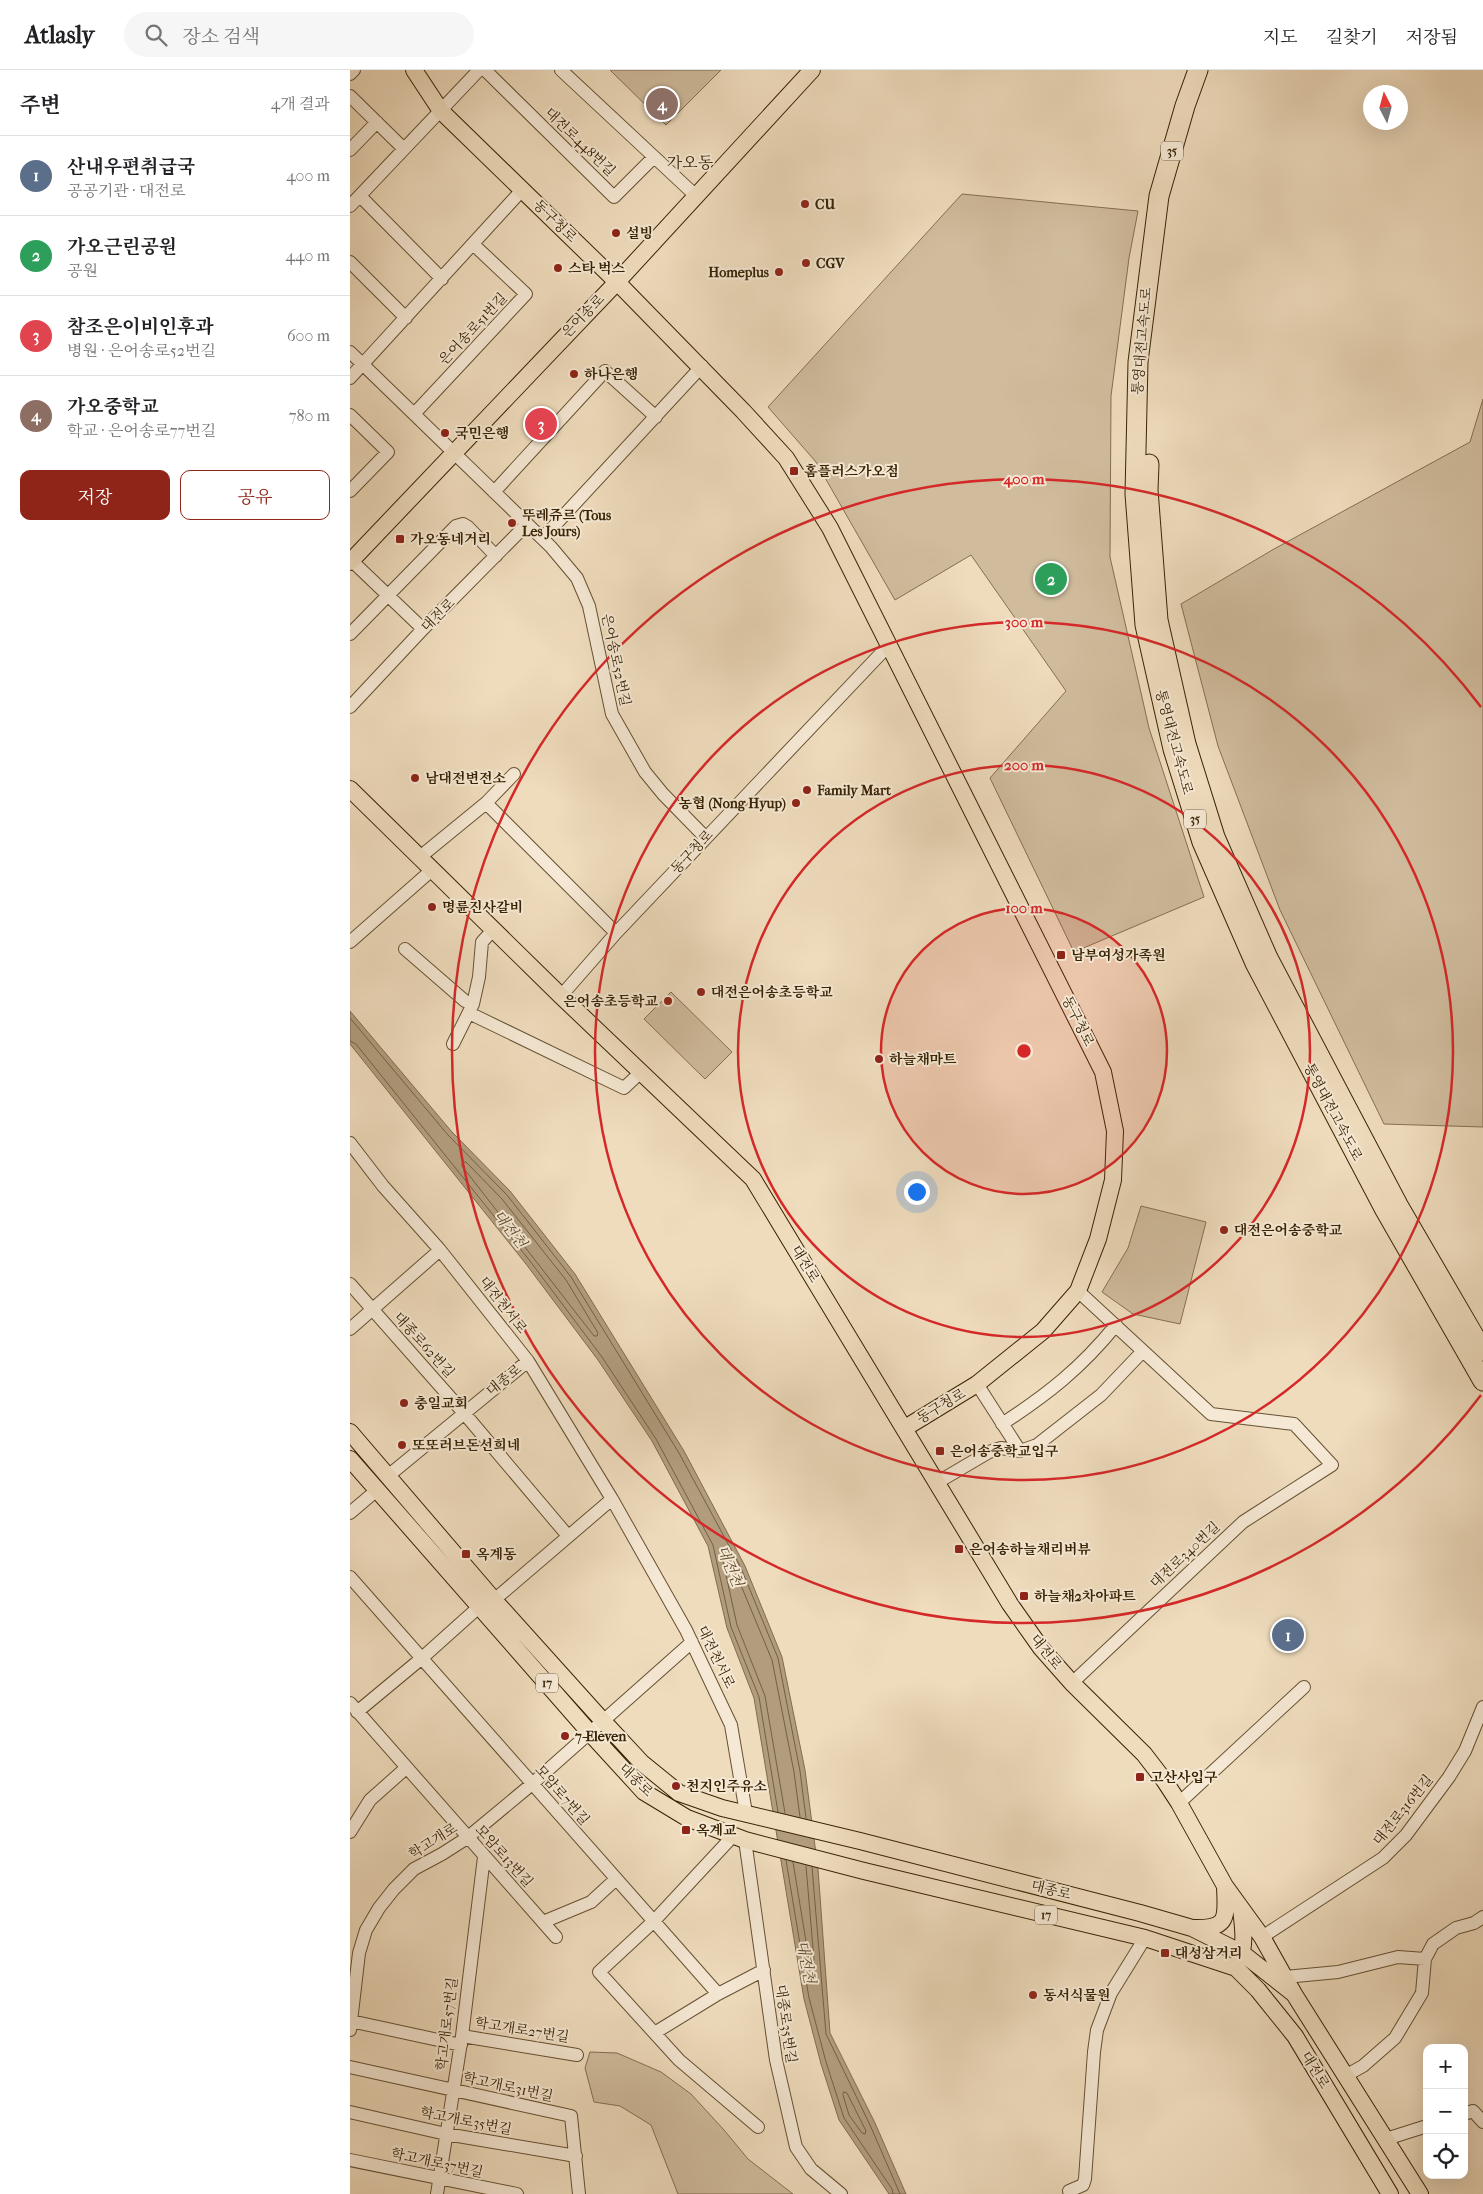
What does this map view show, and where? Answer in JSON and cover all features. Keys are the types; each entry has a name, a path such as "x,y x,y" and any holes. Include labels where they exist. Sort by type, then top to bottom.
{"highway":[{"name":"통영대전고속도로","path":"1198,70 1190,107 1165,197 1138,362 1135,494 1145,625 1173,748 1202,842 1255,963 1385,1210 1483,1381"},
{"name":"통영대전고속도로","path":"1190,107 1209,70"},
{"name":"통영대전고속도로","path":"1165,197 1151,358 1148,490 1158,620 1186,744 1215,837 1268,958 1398,1205 1483,1351"}],"main road":[{"name":"동구청로","path":"414,70 441,111 500,170 523,189 702,366 786,458 830,528 1103,1072 1115,1131 1113,1180 1098,1239 1078,1291 1043,1331 976,1384 905,1428"},
{"name":"은어송로","path":"351,561 616,282 812,70"},
{"name":"대전로","path":"350,789 561,996 754,1179 1010,1604 1041,1648 1072,1683 1144,1754 1179,1803 1225,1886 1240,1907 1244,1930 1239,1960 1258,1990 1295,2036 1390,2194"},
{"name":"대종로","path":"350,1432 388,1476 590,1733 644,1792 687,1818 739,1838 855,1868 1239,1960"},
{"name":"대종로","path":"350,1458 377,1490 642,1763 679,1793 722,1808 856,1840 1192,1928 1239,1960"},
{"path":"1192,1928 1211,1929 1221,1923 1226,1912 1225,1886"},
{"path":"1240,1907 1262,1937 1294,1994"},
{"name":"대전로","path":"1239,1960 1294,1994 1420,2194"}],"street":[{"path":"350,74 354,70"},
{"path":"350,206 479,70"},
{"name":"대전로448번길","path":"485,70 614,197 653,158"},
{"path":"561,70 653,158 695,195"},
{"path":"350,96 404,149"},
{"path":"350,150 377,122"},
{"path":"350,378 474,245 523,189"},
{"path":"360,196 442,279"},
{"name":"은어송로51번길","path":"414,414 526,294 474,245"},
{"path":"350,262 406,318"},
{"path":"350,352 452,453"},
{"path":"543,538 702,366"},
{"path":"494,492 605,371 656,417"},
{"path":"350,415 388,452 350,491"},
{"name":"은어송로52번길","path":"452,453 543,538 582,587 597,637 612,714 645,772 663,794 706,838"},
{"path":"350,634 456,526 463,524 468,527 496,556"},
{"name":"대전로","path":"350,707 423,629 527,524"},
{"name":"은어송로","path":"351,561 423,629"},
{"name":"동구청로","path":"561,996 616,933 888,646"},
{"path":"420,857 486,803 514,774"},
{"path":"486,803 616,933"},
{"path":"350,942 433,869"},
{"path":"453,1044 471,1008 479,977 482,942 493,930"},
{"path":"405,949 471,1008 624,1088 641,1072"},
{"name":"대전천서로","path":"350,1144 383,1186 440,1250 528,1361 612,1499 692,1642 731,1725 747,1813"},
{"path":"350,1329 440,1250"},
{"name":"대종로62번길","path":"350,1284 464,1412 568,1536"},
{"path":"938,1482 989,1452 1001,1448 1020,1451 1037,1444 1101,1395 1143,1351 1078,1291"},
{"path":"1002,1424 1059,1385 1082,1364 1116,1325"},
{"name":"대전로340번길","path":"1072,1683 1242,1522 1332,1465 1294,1424 1211,1414 1143,1351"},
{"name":"대종로","path":"388,1476 528,1361"},
{"name":"동구청로","path":"976,1384 1020,1451"},
{"path":"350,1513 377,1490"},
{"path":"354,1708 422,1658 612,1499"},
{"name":"모암로7번길","path":"350,1577 718,1994"},
{"path":"603,1721 692,1642"},
{"path":"1179,1803 1304,1687"},
{"name":"대전로316번길","path":"1262,1937 1383,1858 1400,1841 1449,1777 1465,1751 1483,1707"},
{"name":"모암로13번길","path":"354,1708 556,1937"},
{"name":"학고개로","path":"351,2025 359,1953 366,1930 379,1908 414,1869 467,1838 603,1721"},
{"path":"350,1832 370,1800 406,1768"},
{"path":"739,1838 600,1972 656,2032 679,2060 758,2127"},
{"name":"대종로35번길","path":"739,1838 764,1970 776,2060 796,2147 811,2169 840,2194"},
{"name":"학고개로57번길","path":"437,2194 461,2040 484,1857"},
{"path":"542,1922 591,1902 616,1879"},
{"path":"1345,2076 1363,2066 1395,2038 1422,1993 1425,1959 1433,1944 1456,1928 1474,1923 1483,1917"},
{"path":"1069,2190 1082,2185 1086,2179 1097,2030 1111,1993 1145,1938"},
{"path":"1285,1977 1338,1972 1398,1957 1425,1959"},
{"path":"656,2032 718,1994 764,1970"},
{"name":"학고개로27번길","path":"351,2025 577,2055"},
{"name":"학고개로31번길","path":"350,2067 571,2116 576,2156"},
{"path":"1468,2113 1473,2111 1483,2122"},
{"name":"학고개로35번길","path":"350,2112 446,2134 576,2156"},
{"path":"1386,2139 1423,2127"},
{"path":"576,2156 579,2194"},
{"name":"학고개로37번길","path":"350,2160 517,2194"}],"shaded area":[{"path":"610,70 721,70 666,125"},
{"path":"962,194 1138,211 1129,258 1111,396 1110,557 1149,728 1204,897 1074,952 990,778 1066,691 971,555 895,600 816,462 768,407"},
{"path":"1483,399 1483,1127 1384,1124 1280,910 1218,746 1181,604 1274,549 1470,442"},
{"path":"671,992 732,1052 705,1079 644,1019"},
{"path":"1141,1206 1206,1222 1180,1324 1133,1314 1102,1292 1128,1248"},
{"path":"590,2052 617,2053 661,2072 691,2094 748,2159 793,2194 678,2194 651,2125 620,2106 594,2102 585,2068"}],"water":[{"name":"대전천","path":"350,1011 452,1132 510,1191 575,1274 684,1451 745,1566 782,1657 805,1770 818,1869 830,2033 875,2123 906,2194 889,2194 839,2120 821,2064 804,1999 754,1698 727,1628 708,1546 652,1441 598,1360 526,1264 350,1044"}],"place":[{"name":"가오중학교","path":"662,104"},
{"name":"CU","path":"805,204"},
{"name":"설빙","path":"616,233"},
{"name":"CGV","path":"806,263"},
{"name":"스타 벅스","path":"558,268"},
{"name":"Homeplus","path":"779,272"},
{"name":"하나은행","path":"574,374"},
{"name":"참조은이비인후과","path":"541,424"},
{"name":"국민은행","path":"445,433"},
{"name":"홈플러스가오점","path":"794,471"},
{"name":"뚜레쥬르 (Tous Les Jours)","path":"512,523"},
{"name":"가오동네거리","path":"400,539"},
{"name":"가오근린공원","path":"1051,579"},
{"name":"남대전변전소","path":"415,778"},
{"name":"Family Mart","path":"807,790"},
{"name":"농협 (Nong Hyup)","path":"796,803"},
{"name":"명륜진사갈비","path":"432,907"},
{"name":"남부여성가족원","path":"1061,955"},
{"name":"대전은어송초등학교","path":"701,992"},
{"name":"은어송초등학교","path":"668,1001"},
{"name":"하늘채마트","path":"879,1059"},
{"name":"대전은어송중학교","path":"1224,1230"},
{"name":"충일교회","path":"404,1403"},
{"name":"또또러브돈선희네","path":"402,1445"},
{"name":"은어송중학교입구","path":"940,1451"},
{"name":"은어송하늘채리버뷰","path":"959,1549"},
{"name":"옥계동","path":"466,1554"},
{"name":"하늘채2차아파트","path":"1024,1596"},
{"name":"산내우편취급국","path":"1288,1635"},
{"name":"7-Eleven","path":"565,1736"},
{"name":"고산사입구","path":"1140,1777"},
{"name":"천지인주유소","path":"676,1786"},
{"name":"옥계교","path":"686,1830"},
{"name":"대성삼거리","path":"1165,1953"},
{"name":"동서식물원","path":"1033,1995"}],"district":[{"name":"가오동","path":"690,162"}]}
